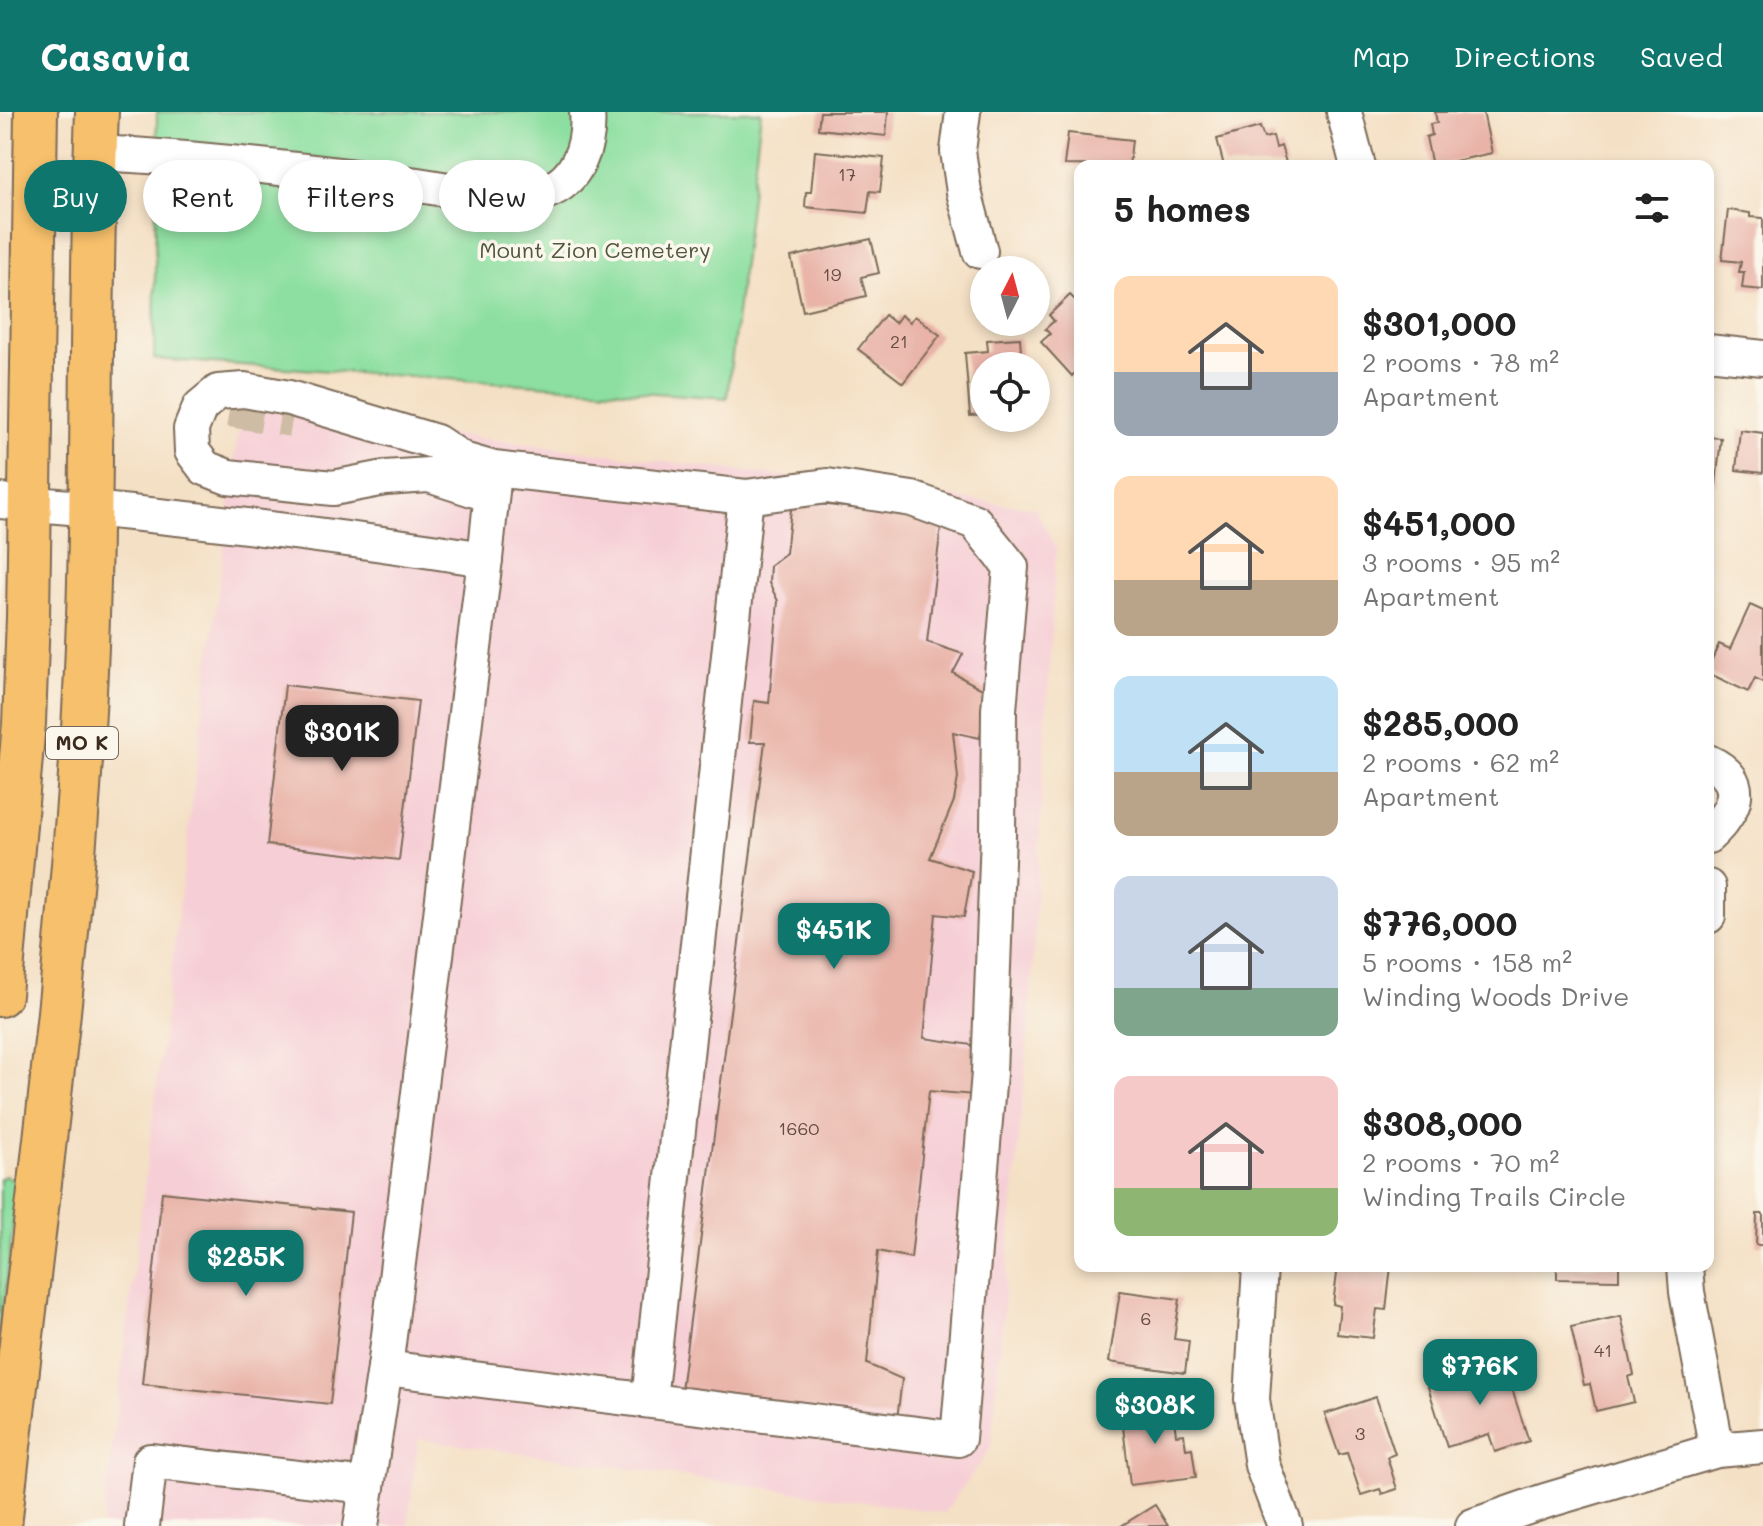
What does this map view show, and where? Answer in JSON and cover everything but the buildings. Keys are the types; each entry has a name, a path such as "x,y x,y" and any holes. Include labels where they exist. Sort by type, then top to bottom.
{"main road":[{"name":"MO K","path":"0,995 24,723 14,502 36,112"},
{"name":"MO K","path":"0,1526 74,866 87,664 91,297 97,112"}],"street":[{"path":"95,153 164,157 521,198 554,188 575,168 585,147 589,125 587,112"},
{"path":"963,112 958,151 964,192 980,251"},
{"path":"1344,112 1356,160"},
{"path":"1714,353 1763,358"},
{"path":"385,1368 958,1439 989,1073 998,834 999,710 1011,567 975,522 912,499 827,486 746,497 483,475 385,478 333,488 228,477 205,468 192,451 191,429 200,407 218,392 244,390 289,398 436,442 483,475"},
{"path":"191,429 204,418 229,410"},
{"path":"292,420 403,455 434,460 483,475"},
{"path":"361,1526 385,1368 485,559 483,475"},
{"path":"649,1400 746,497"},
{"path":"14,502 373,541 485,559"},
{"path":"1714,765 1727,772 1735,790 1731,808 1714,830"},
{"path":"1260,1272 1252,1399 1262,1465 1285,1526"},
{"path":"1685,1272 1717,1450"},
{"path":"1473,1526 1545,1501 1717,1450 1763,1446"},
{"path":"142,1526 150,1461 367,1486"}],"shaded area":[{"path":"241,408 1035,508 1056,548 1029,1027 991,1448 944,1513 418,1439 408,1526 102,1526"}],"green space":[{"name":"Mount Zion Cemetery","path":"157,112 761,112 727,398 154,359 156,232 262,232 262,160 156,160"},
{"path":"5,1176 13,1179 17,1187 0,1343 0,1179"}],"tunnel":[{"path":"229,410 292,420"}]}
